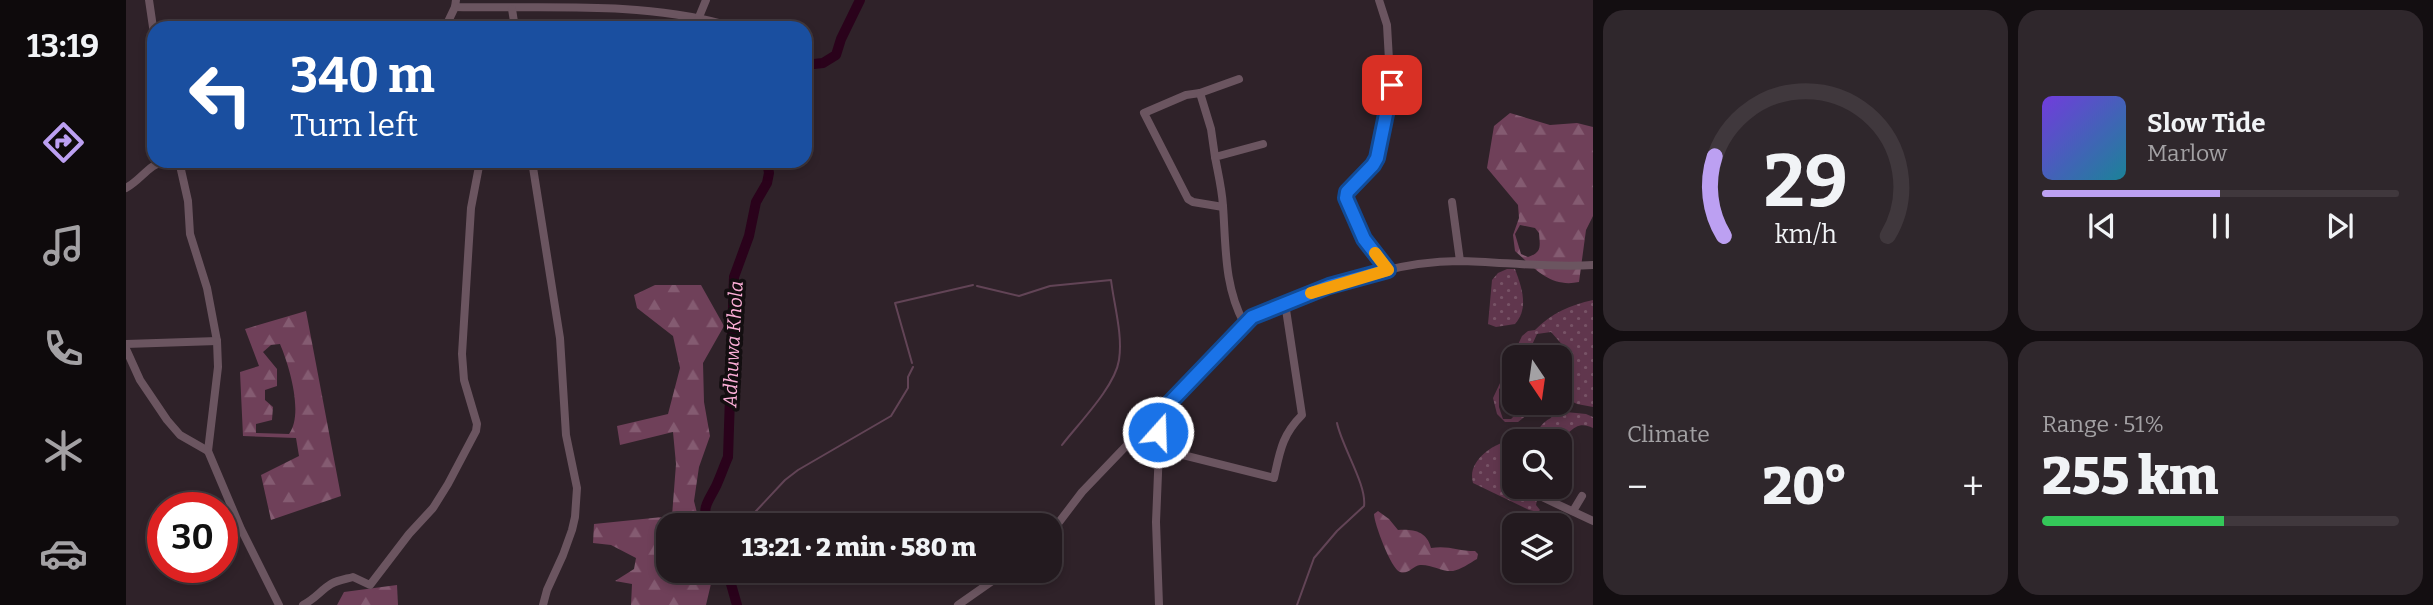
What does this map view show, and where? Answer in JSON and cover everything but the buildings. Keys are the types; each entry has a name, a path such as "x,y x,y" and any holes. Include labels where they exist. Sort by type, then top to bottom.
{"street":[{"path":"149,0 152,21"},
{"path":"699,17 706,0"},
{"path":"1379,0 1387,25 1391,95 1373,165 1353,184 1346,198 1364,239 1388,270"},
{"path":"448,21 456,4 512,9 627,5 713,21"},
{"path":"512,9 514,21"},
{"path":"1223,207 1188,199 1144,113 1186,95 1200,93 1239,79"},
{"path":"1200,93 1211,129 1223,207 1227,276 1232,298 1244,323"},
{"path":"1215,157 1263,144"},
{"path":"126,187 137,182 152,168"},
{"path":"181,168 188,201 190,234 207,288 217,341 218,367 208,452 241,529 279,605"},
{"path":"303,605 317,598 329,585 338,581 354,577 370,585 409,534 433,508 449,484 476,431 477,424 464,380 462,354 471,208 479,168"},
{"path":"533,168 560,338 566,435 578,488 572,530 543,605"},
{"path":"1452,202 1460,261"},
{"path":"1062,518 1082,492 1244,323 1264,311 1329,286 1415,264 1460,261 1539,267 1593,265"},
{"path":"1159,449 1275,478 1282,441 1290,427 1302,415 1285,303"},
{"path":"208,452 180,435 167,420 140,380 126,346 217,341"},
{"path":"1157,416 1159,449 1156,522 1159,605"},
{"path":"1573,511 1582,496"},
{"path":"1546,499 1593,521"},
{"path":"958,605 989,583"}],"shaded area":[{"path":"1507,269 1515,269 1518,276 1523,298 1522,311 1515,324 1496,327 1488,324 1492,280"},
{"path":"1593,300 1593,407 1572,402 1572,345 1562,345 1551,332 1537,334 1532,345 1518,345 1528,331 1535,330 1562,310"},
{"path":"1502,379 1499,407 1503,419 1511,419 1514,415 1527,415 1518,422 1505,422 1497,414 1493,398"},
{"path":"1572,413 1586,414 1593,417 1593,428 1580,426 1572,430 1540,429 1554,416 1572,415"},
{"path":"1502,443 1502,497 1473,483 1473,468 1481,456"},
{"path":"1506,499 1537,499 1536,505 1540,510 1529,510"}],"green space":[{"path":"1510,113 1550,125 1577,123 1593,127 1593,216 1586,230 1579,282 1552,280 1515,251 1513,235 1519,218 1518,205 1487,168 1494,126","holes":["1520,225 1535,228 1539,233 1539,248 1528,257 1521,254 1515,234"]},
{"path":"655,285 701,285 724,326 703,363 704,402 710,436 699,467 694,501 697,513 672,513 676,464 673,432 620,445 617,426 668,414 680,368 673,336 637,308 634,295"},
{"path":"306,311 341,496 271,520 261,475 299,456 296,438 243,436 240,372 259,366 245,329","holes":["280,344 294,389 293,425 289,434 256,433 256,424 272,420 273,407 265,400 265,390 277,386 277,369 263,352 271,345"]},
{"path":"1378,511 1398,530 1414,531 1423,535 1431,548 1475,551 1478,554 1477,559 1453,571 1420,565 1400,572 1392,563 1380,536 1374,514"},
{"path":"656,518 656,583 711,583 706,605 631,605 632,584 615,581 634,569 636,558 611,545 593,543 594,524"},
{"path":"397,585 398,605 337,605 344,592"}],"waterway":[{"name":"Adhuwa Khola","path":"812,64 823,63 836,55 860,0"},
{"name":"Adhuwa Khola","path":"706,513 706,505 728,457 734,277 749,236 756,202 767,183 768,168"},
{"path":"977,286 1019,296 1050,286 1111,280 1120,340 1116,371 1103,393 1062,445"},
{"path":"912,363 895,303 973,285"},
{"path":"754,513 798,470 891,416 908,388 908,377 913,367"},
{"path":"1297,605 1314,558 1337,531 1364,506 1362,488 1337,423"},
{"name":"Adhuwa Khola","path":"731,583 737,605"}],"slow traffic":[{"path":"1311,293 1388,270 1375,253"}],"route":[{"path":"1158,432 1157,416 1252,317 1329,286 1388,270 1364,239 1346,198 1353,184 1377,158 1392,85"}]}
